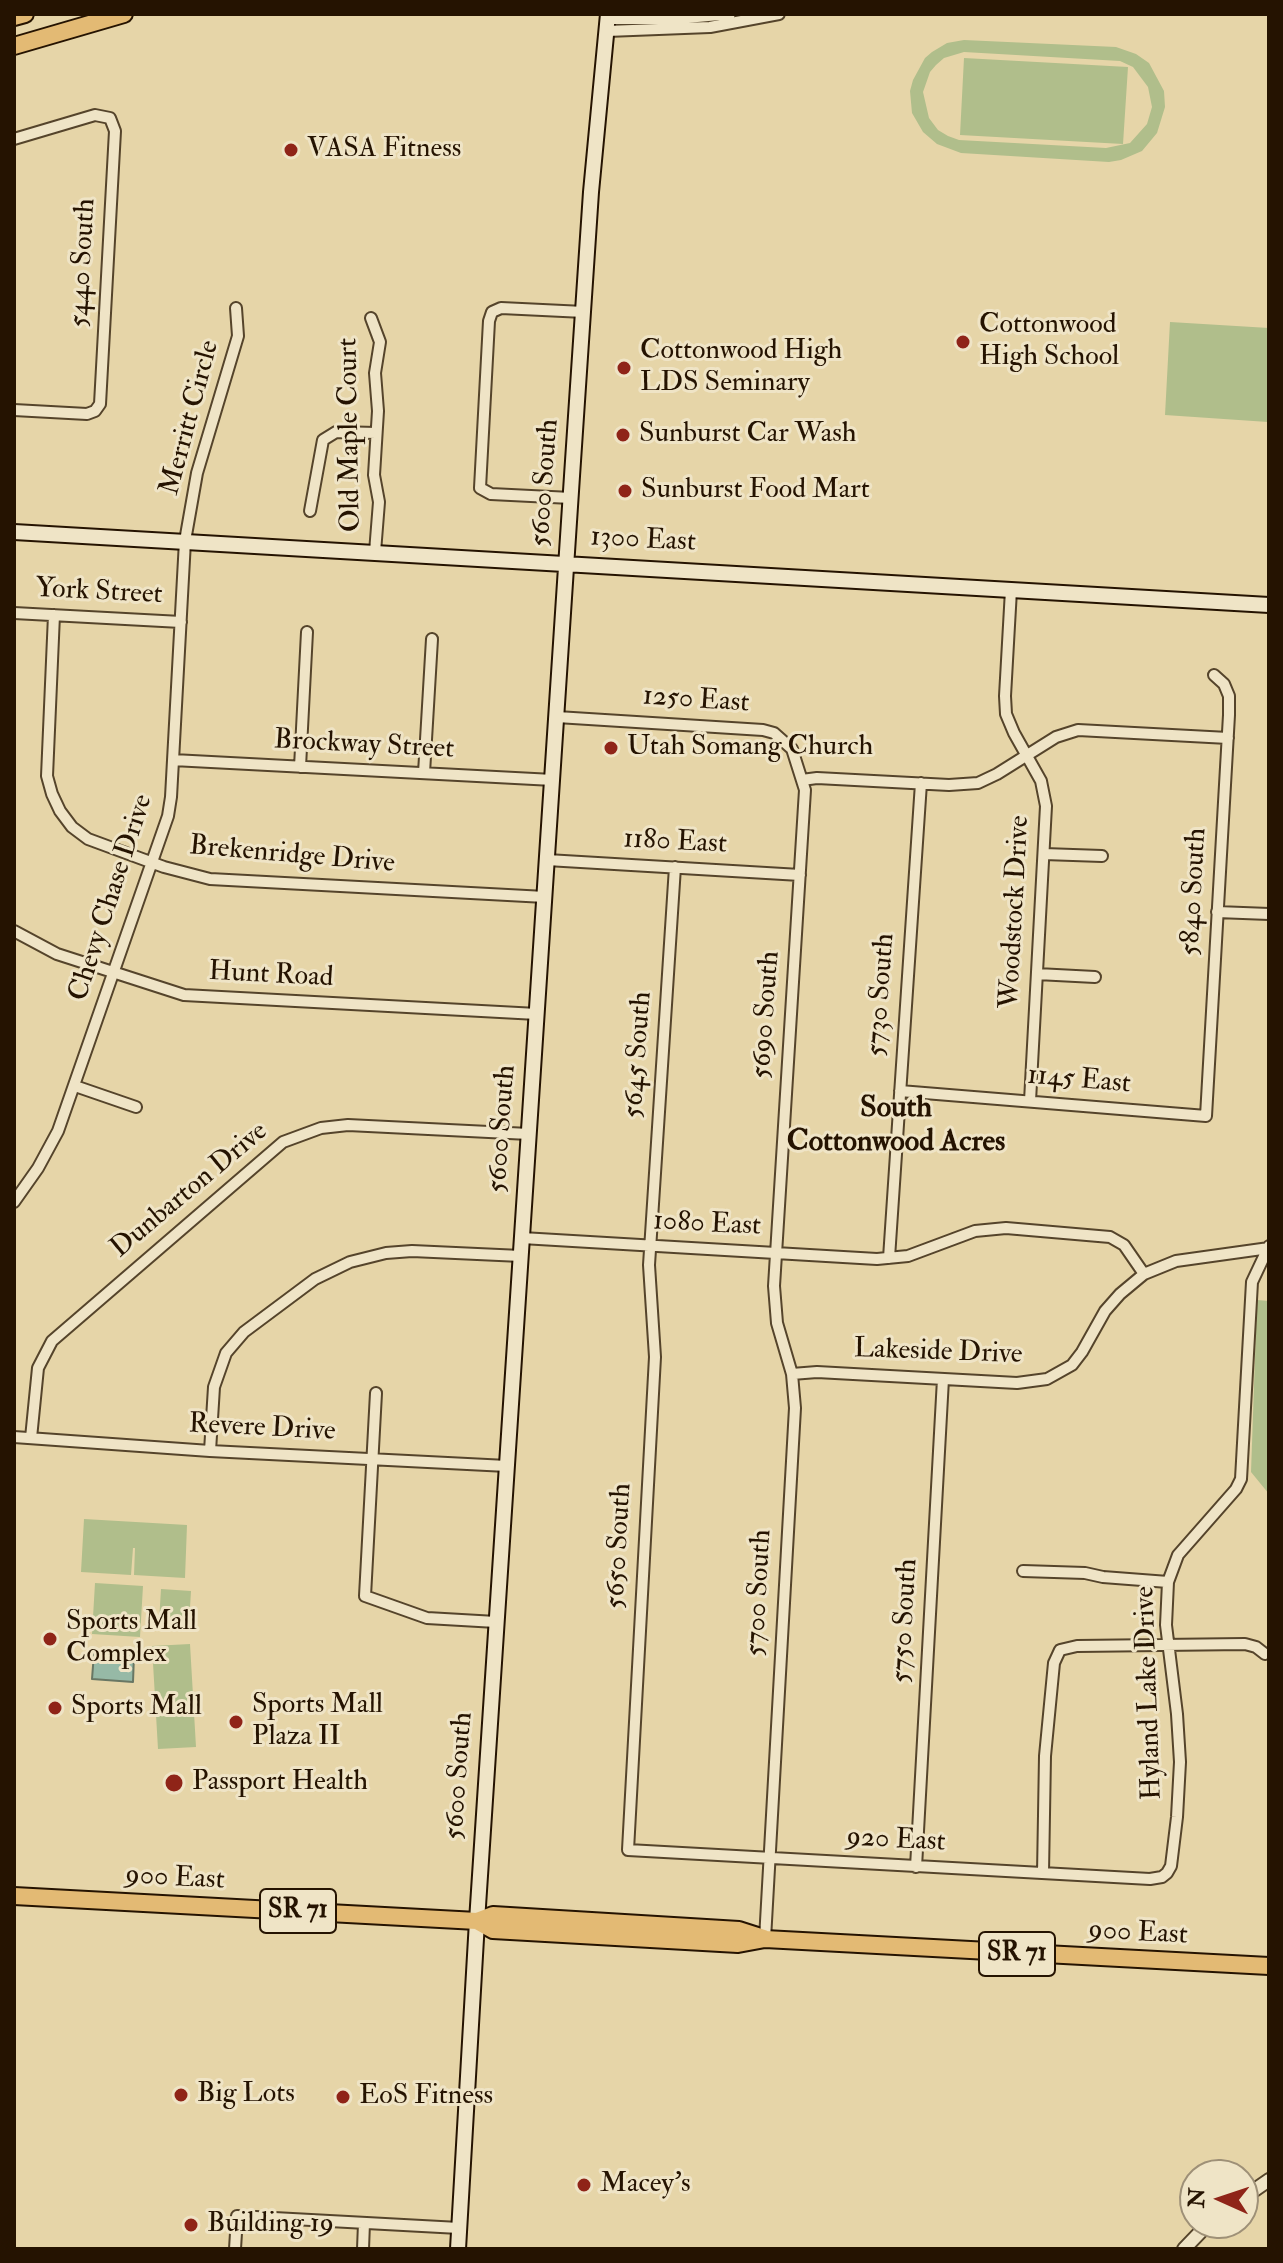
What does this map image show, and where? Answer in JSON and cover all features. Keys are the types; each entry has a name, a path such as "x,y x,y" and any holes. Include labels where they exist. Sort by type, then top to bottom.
{"main road":[{"path":"14,17 25,14"},
{"path":"14,46 124,14"},
{"name":"5600 South","path":"458,2249 496,1622 591,192 608,21"},
{"name":"1300 East","path":"14,532 1269,605"},
{"name":"900 East","path":"14,1896 477,1921 493,1930 738,1944 765,1939 1269,1966"}],"street":[{"path":"608,21 730,14"},
{"path":"608,21 710,27 779,14"},
{"name":"5440 South","path":"14,139 91,115 110,118 115,126 101,399 95,411 83,414 14,410"},
{"name":"Merritt Circle","path":"185,541 197,473 238,336 236,308"},
{"path":"571,498 491,494 480,488 487,350 492,312 501,308 584,312"},
{"name":"Old Maple Court","path":"371,318 380,342 375,373 374,475 379,502 375,552"},
{"path":"310,511 323,440 336,432 376,433"},
{"name":"Chevy Chase Drive","path":"14,1202 48,1150 75,1086 170,808 185,541"},
{"name":"Woodstock Drive","path":"1011,590 1006,714 1035,769 1044,794 1047,817 1030,1101"},
{"name":"York Street","path":"14,613 181,622"},
{"name":"Brekenridge Drive","path":"54,615 46,766 52,794 66,819 88,839 194,876 225,880 545,897"},
{"path":"300,767 307,632"},
{"path":"424,773 432,639"},
{"name":"5840 South","path":"1206,1116 1229,696 1224,684 1214,675"},
{"name":"1250 East","path":"557,717 763,730 783,739 792,749 802,780"},
{"path":"802,780 817,778 949,785 978,783 1056,737 1078,730 1228,738"},
{"name":"Brockway Street","path":"173,760 553,780"},
{"name":"5690 South","path":"775,1253 805,800 802,780"},
{"name":"5730 South","path":"889,1258 921,783"},
{"path":"1044,854 1102,856"},
{"name":"1180 East","path":"547,860 800,875"},
{"name":"5645 South","path":"650,1246 675,867"},
{"path":"1217,912 1269,914"},
{"name":"Hunt Road","path":"14,931 50,951 168,992 192,996 537,1014"},
{"path":"1037,974 1095,977"},
{"path":"75,1086 136,1107"},
{"name":"1145 East","path":"900,1091 1206,1116"},
{"name":"Dunbarton Drive","path":"31,1438 38,1368 52,1341 283,1142 334,1126 529,1134"},
{"name":"1080 East","path":"522,1238 889,1258 928,1250 975,1231 1006,1228 1110,1237 1124,1245 1144,1274"},
{"name":"5650 South","path":"628,1850 654,1378 648,1280 650,1246"},
{"name":"Lakeside Drive","path":"792,1374 817,1372 1030,1383 1060,1373 1072,1365 1105,1311 1144,1274 1185,1259 1268,1247"},
{"name":"Hyland Lake Drive","path":"1162,1877 1171,1866 1180,1762 1168,1645 1168,1582 1178,1555 1236,1489 1241,1479 1252,1282 1268,1247"},
{"path":"210,1451 214,1387 226,1353 244,1332 315,1279 362,1258 399,1251 521,1256"},
{"name":"5700 South","path":"765,1939 795,1408 792,1374 774,1306 775,1253"},
{"name":"5750 South","path":"916,1867 943,1379"},
{"path":"376,1393 365,1596 427,1618 496,1622"},
{"name":"Revere Drive","path":"14,1437 210,1451 507,1466"},
{"path":"1023,1571 1085,1573 1168,1582"},
{"path":"1043,1873 1045,1756 1057,1654 1067,1646 1245,1644 1265,1654"},
{"name":"920 East","path":"628,1850 1150,1879 1162,1877"},
{"path":"235,2249 237,2216 459,2228"},
{"path":"363,2249 364,2223"}],"shaded area":[{"path":"964,40 1116,47 1136,54 1149,63 1164,91 1165,107 1157,133 1142,151 1109,162 961,153 937,144 923,132 912,113 910,91 925,58 947,43","holes":["964,52 1120,61 1133,67 1148,87 1152,107 1147,124 1130,143 1106,148 959,140 938,130 929,118 923,92 936,65 944,58"]},
{"path":"964,58 1128,67 1123,144 960,135"},
{"path":"1170,322 1269,328 1268,422 1165,415"},
{"path":"1257,1300 1269,1301 1269,1494 1251,1472"},
{"path":"84,1519 187,1525 185,1578 134,1575 135,1548 131,1575 81,1572"},
{"path":"95,1583 143,1586 140,1637 92,1634"},
{"path":"161,1589 191,1591 189,1624 159,1622"},
{"path":"190,1644 196,1747 158,1749 152,1646"},
{"path":"94,1653 134,1655 133,1682 92,1679"}],"place":[{"name":"VASA Fitness","path":"291,150"},
{"name":"Cottonwood High School","path":"963,342"},
{"name":"Cottonwood High LDS Seminary","path":"624,368"},
{"name":"Sunburst Car Wash","path":"623,435"},
{"name":"Sunburst Food Mart","path":"625,491"},
{"name":"Utah Somang Church","path":"611,748"},
{"name":"Sports Mall Complex","path":"50,1639"},
{"name":"Sports Mall","path":"55,1708"},
{"name":"Sports Mall Plaza II","path":"236,1722"},
{"name":"Passport Health","path":"174,1783"},
{"name":"Big Lots","path":"181,2095"},
{"name":"EoS Fitness","path":"343,2097"},
{"name":"Macey's","path":"584,2185"},
{"name":"Building 19","path":"191,2225"}],"district":[{"name":"South Cottonwood Acres","path":"896,1127"}]}
